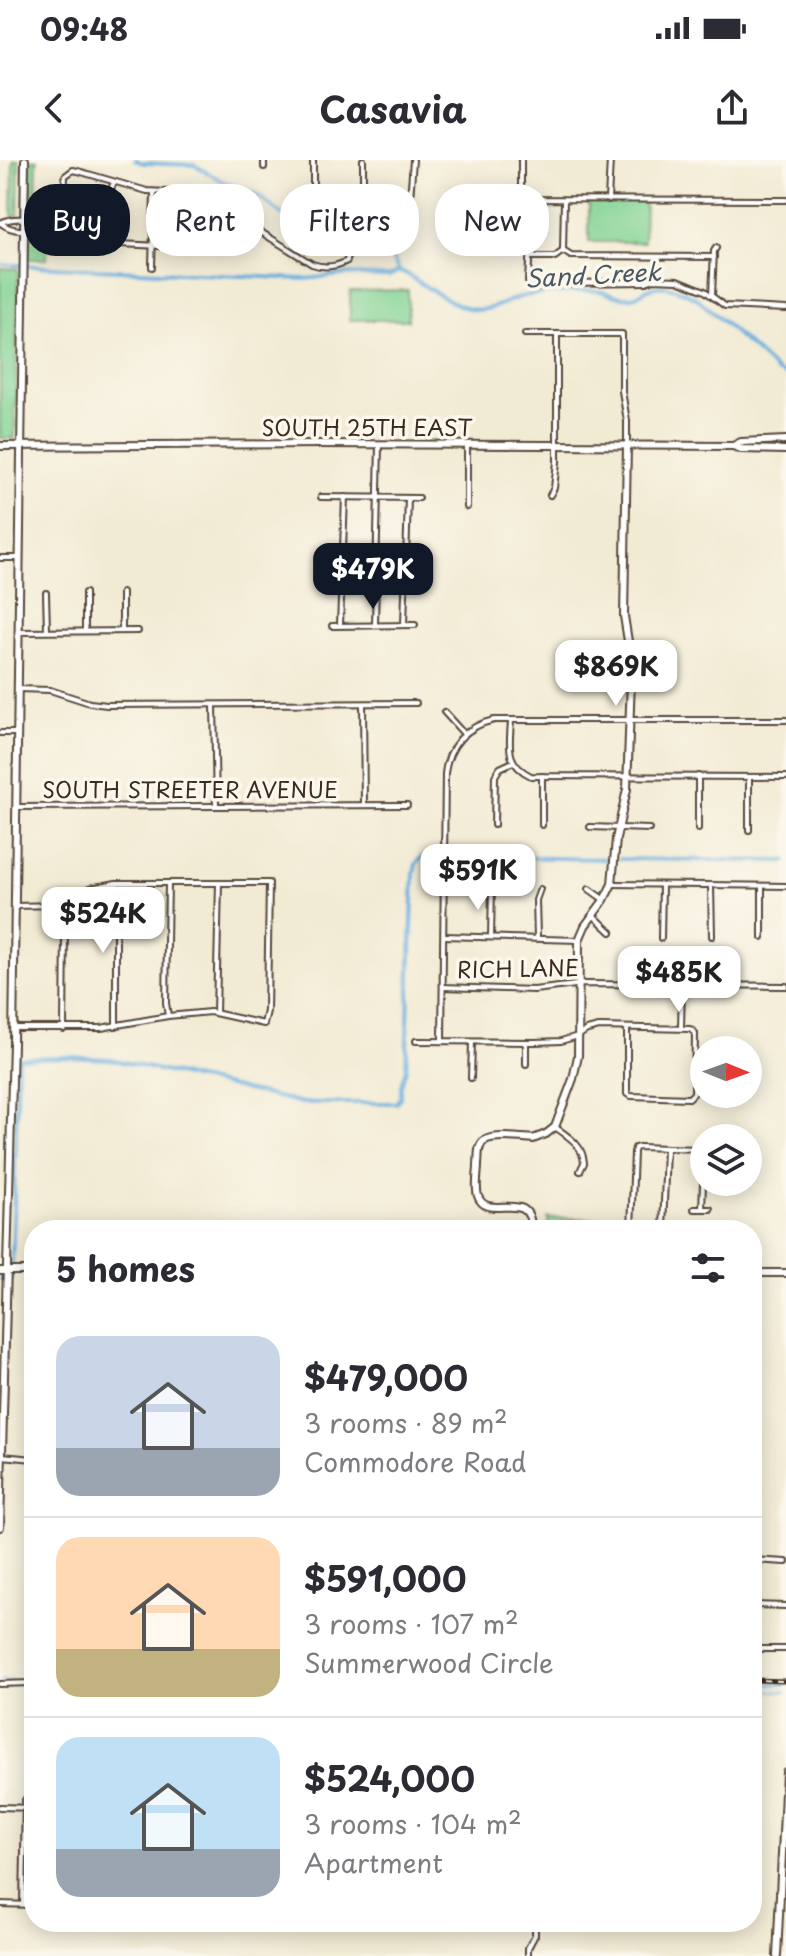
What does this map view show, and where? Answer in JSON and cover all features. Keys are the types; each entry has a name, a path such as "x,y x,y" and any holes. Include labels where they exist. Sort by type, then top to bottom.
{"street":[{"path":"0,1527 4,1271 13,1028 25,160"},
{"path":"264,160 264,167"},
{"path":"313,160 313,184"},
{"path":"363,160 363,184"},
{"path":"412,184 413,160"},
{"path":"521,160 521,184"},
{"path":"608,200 610,160"},
{"path":"64,184 65,176 73,170 146,190"},
{"path":"549,200 786,200"},
{"path":"563,251 564,200"},
{"path":"22,230 0,223 23,219"},
{"path":"712,298 716,248"},
{"path":"563,251 555,257 529,257 528,282 531,287 678,280 705,291 720,304 729,307 786,309"},
{"path":"563,251 571,256 714,257"},
{"path":"152,256 152,267"},
{"path":"299,256 323,267 347,261 348,256"},
{"path":"525,334 622,334 622,391 628,427 624,616 631,672 628,777 616,839 612,884 579,940 578,1056 573,1079 555,1127 546,1134 533,1139 490,1138 483,1141 480,1147 477,1191 480,1200 489,1206 525,1209 530,1220"},
{"path":"550,495 556,474 557,334"},
{"name":"SOUTH 25TH EAST","path":"733,446 741,442 786,440"},
{"path":"375,625 379,445"},
{"name":"SOUTH 25TH EAST","path":"0,446 733,446 786,450"},
{"path":"467,446 467,507"},
{"path":"321,497 419,498"},
{"path":"340,625 345,497"},
{"path":"404,625 408,498"},
{"path":"0,558 19,558"},
{"path":"46,593 47,631"},
{"path":"85,593 85,631"},
{"path":"122,593 122,631"},
{"path":"332,626 415,625"},
{"path":"18,632 138,631"},
{"path":"18,689 50,690 107,705 416,703"},
{"path":"363,703 364,805"},
{"path":"214,704 216,806"},
{"path":"444,712 464,734"},
{"path":"511,720 510,754 521,772 531,776 786,777"},
{"path":"442,1041 445,774 452,748 464,734 488,721 511,720 786,720"},
{"path":"0,733 17,733"},
{"path":"494,825 495,776 500,768 513,762"},
{"path":"542,776 542,825"},
{"path":"698,776 698,829"},
{"path":"749,777 749,830"},
{"name":"SOUTH STREETER AVENUE","path":"16,807 407,805"},
{"path":"590,827 649,829"},
{"path":"13,1028 88,1029 168,1016 216,1013 264,1024 267,1011 269,883 116,883 90,888 58,905 14,906"},
{"path":"116,883 116,1026"},
{"path":"168,883 168,1016"},
{"path":"216,1013 219,883"},
{"path":"612,884 786,886"},
{"path":"661,938 662,885"},
{"path":"711,886 712,936"},
{"path":"762,886 762,937"},
{"path":"491,937 492,887"},
{"path":"537,938 536,900 540,889"},
{"path":"589,889 604,900"},
{"path":"58,905 65,933 64,1029"},
{"path":"593,915 611,932"},
{"path":"444,936 579,940"},
{"name":"RICH LANE","path":"443,987 534,990 578,984 786,986"},
{"path":"681,1028 682,984"},
{"path":"416,1041 561,1041 599,1027 692,1029 695,1033 694,1093 689,1098 627,1094 627,1028"},
{"path":"471,1078 472,1042"},
{"path":"526,1042 526,1064"},
{"path":"555,1127 573,1141 582,1153 584,1163 580,1171"},
{"path":"631,1220 635,1148 690,1149"},
{"path":"663,1220 666,1148"},
{"path":"702,1196 702,1209"},
{"path":"694,1209 710,1209"},
{"path":"762,1273 786,1273"},
{"path":"2,1456 24,1458"},
{"path":"762,1561 786,1562"},
{"path":"762,1605 786,1606"},
{"path":"762,1649 786,1649"},
{"path":"0,1684 24,1683"},
{"path":"777,1956 786,1772"},
{"path":"0,1807 24,1807 23,1904 0,1904"},
{"path":"528,1956 535,1932"}],"green space":[{"path":"13,160 19,160 18,216 12,216"},
{"path":"31,160 37,160 36,184 31,184"},
{"path":"589,200 645,201 644,242 589,242"},
{"path":"28,256 47,256 47,259 28,259"},
{"path":"0,268 18,269 15,439 0,438"},
{"path":"408,290 408,320 350,320 350,291"},
{"path":"548,1218 603,1219 603,1220"}],"waterway":[{"path":"135,160 194,165 226,183 256,194 318,237 366,246 383,253 393,259 399,271"},
{"name":"Sand Creek","path":"0,264 14,265"},
{"name":"Sand Creek","path":"14,265 305,279 349,274 389,276 399,271 455,303 478,310 524,296 592,291 628,297 651,288 669,287 698,299 778,372 786,375"},
{"path":"12,1269 18,1058 110,1059 303,1103 396,1103 401,1096 406,1069 414,874 416,864 422,857 440,856"},
{"path":"451,856 610,859"},
{"path":"620,859 786,861"},
{"path":"11,1279 12,1275"},
{"path":"1,1681 24,1681"},
{"path":"762,1684 786,1684"},
{"path":"762,1690 786,1692"},
{"path":"786,1871 786,1876"}],"railway":[{"path":"762,1680 786,1681"}]}
